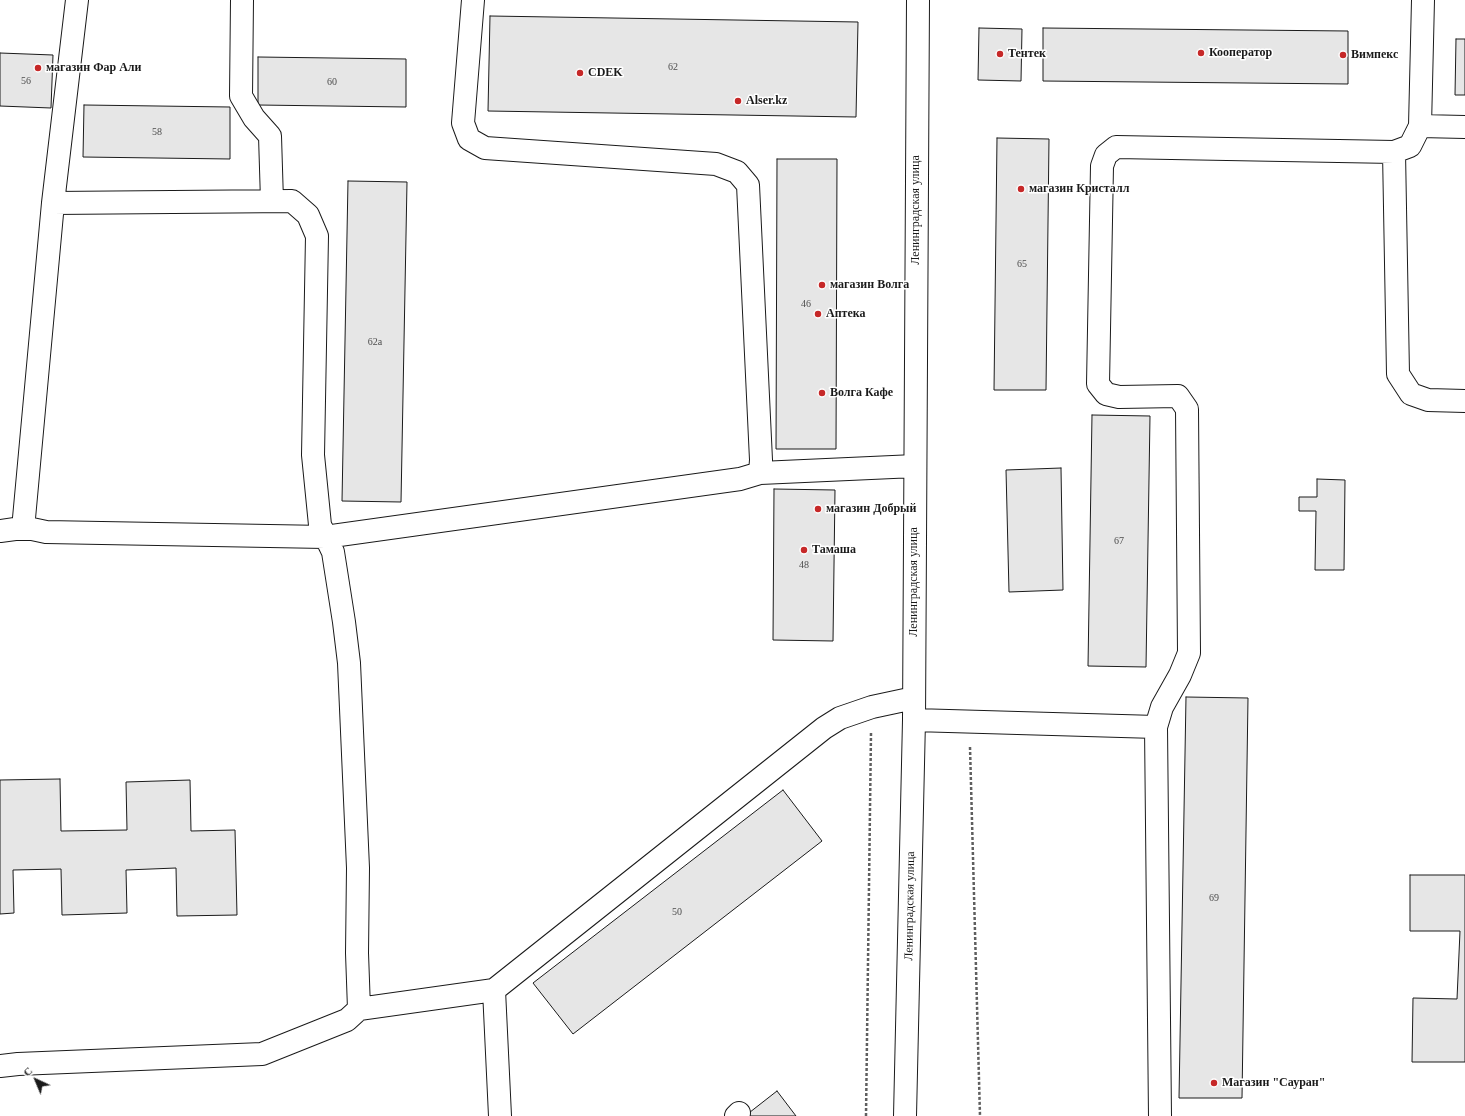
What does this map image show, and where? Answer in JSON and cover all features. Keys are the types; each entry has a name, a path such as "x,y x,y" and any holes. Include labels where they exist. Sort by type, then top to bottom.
{"street":[{"path":"23,529 53,203 77,0"},
{"path":"242,0 241,96 254,118 270,136 272,201"},
{"path":"473,0 463,123 469,139 484,148 716,164 737,172 748,185 761,460 760,473"},
{"name":"Ленинградская улица","path":"905,1116 914,720 918,0"},
{"path":"1160,1116 1156,727 1162,707 1180,675 1189,653 1187,409 1178,396 1119,397 1106,394 1098,384 1102,166 1106,155 1116,147 1394,152 1410,146 1420,126 1423,0"},
{"path":"1420,126 1465,127"},
{"path":"1394,152 1398,374 1411,394 1428,400 1465,401"},
{"path":"53,203 292,201 308,215 317,236 313,455 320,525 333,552 349,664 358,868 357,953 359,1009"},
{"path":"0,531 32,529 46,532 325,537 740,479 760,473 915,466"},
{"path":"0,1066 262,1054 347,1020 359,1009 494,990 824,728 840,718 872,707 914,698"},
{"path":"914,720 1156,727"},
{"path":"494,990 500,1116"}],"path":[{"path":"866,1116 872,707"},
{"path":"969,722 980,1116"}],"building":[{"path":"490,16 858,22 856,117 488,111"},
{"name":"Тентек","path":"979,28 1022,29 1021,81 978,80"},
{"path":"1043,28 1348,31 1348,84 1043,81"},
{"path":"1456,39 1465,39 1465,95 1455,95"},
{"path":"0,53 53,55 51,108 0,106"},
{"path":"258,57 406,59 406,107 258,105"},
{"path":"84,105 230,107 230,159 83,157"},
{"path":"997,138 1049,139 1046,390 994,390"},
{"path":"777,159 837,159 836,449 776,449"},
{"path":"348,181 407,182 401,502 342,501"},
{"path":"1092,415 1150,416 1146,667 1088,666"},
{"path":"1061,468 1063,590 1009,592 1006,470"},
{"path":"1317,479 1345,480 1344,570 1315,570 1316,511 1299,511 1299,497 1317,497"},
{"path":"774,489 835,490 833,641 773,640"},
{"path":"1186,697 1248,698 1242,1098 1179,1098"},
{"path":"60,779 61,831 127,830 126,782 190,780 191,831 235,830 237,915 177,916 176,868 126,870 127,913 62,915 61,869 13,870 14,913 0,914 0,780"},
{"path":"783,790 822,841 573,1034 533,983"},
{"path":"1410,875 1465,875 1465,1062 1412,1062 1413,998 1457,999 1460,931 1410,931"},
{"path":"777,1091 796,1116 745,1116"}],"place":[{"name":"Кооператор","path":"1201,53"},
{"name":"Тентек","path":"1000,54"},
{"name":"Вимпекс","path":"1343,55"},
{"name":"магазин Фар Али","path":"38,68"},
{"name":"CDEK","path":"580,73"},
{"name":"Alser.kz","path":"738,101"},
{"name":"магазин Кристалл","path":"1021,189"},
{"name":"магазин Волга","path":"822,285"},
{"name":"Аптека","path":"818,314"},
{"name":"Волга Кафе","path":"822,393"},
{"name":"магазин Добрый","path":"818,509"},
{"name":"Тамаша","path":"804,550"},
{"name":"Магазин \"Сауран\"","path":"1214,1083"}]}
